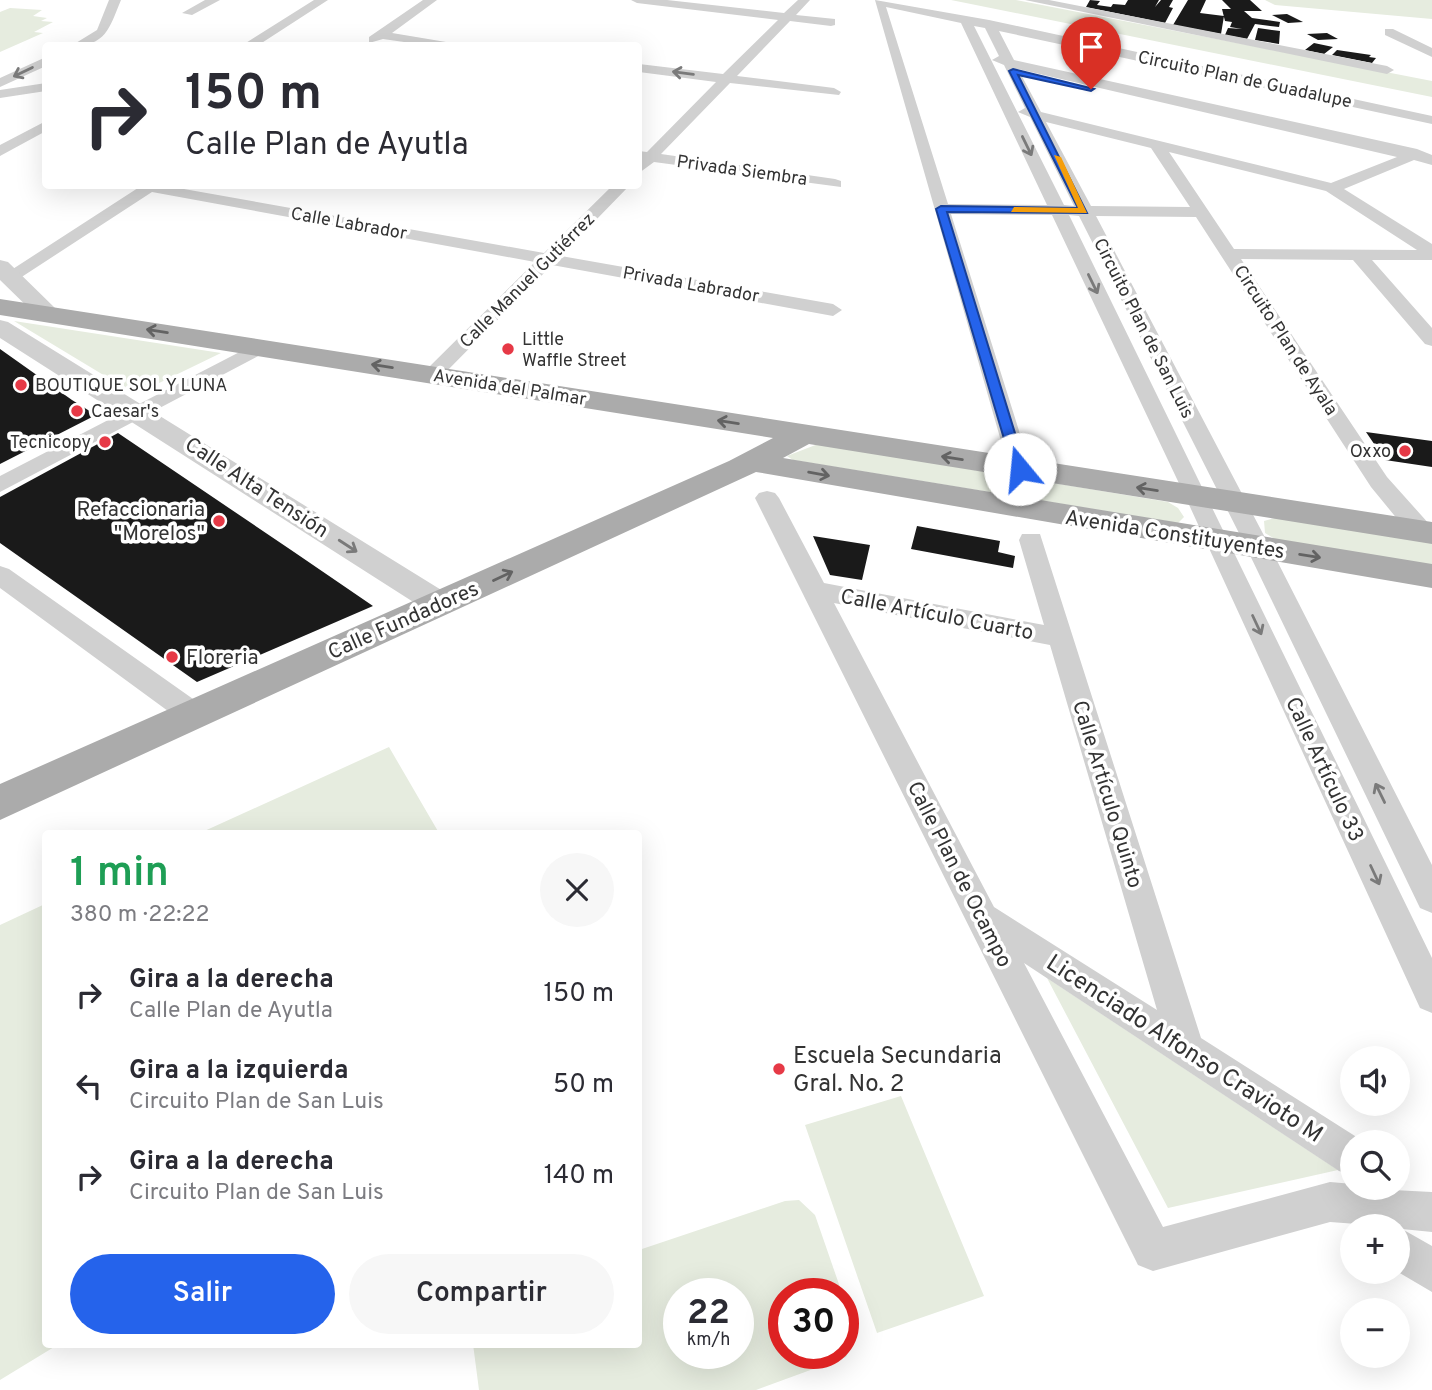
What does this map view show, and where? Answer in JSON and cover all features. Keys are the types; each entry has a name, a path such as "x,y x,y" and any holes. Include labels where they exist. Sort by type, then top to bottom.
{"main road":[{"name":"Avenida del Palmar","path":"0,307 1020,469"},
{"name":"Calle Fundadores","path":"0,803 752,462 805,434"},
{"name":"Avenida Constituyentes","path":"752,462 1432,576"},
{"name":"Avenida Constituyentes","path":"1020,469 1427,532"}],"street":[{"path":"84,42 102,32 115,0"},
{"path":"188,13 214,0"},
{"path":"254,42 322,0"},
{"path":"371,42 431,0"},
{"path":"638,0 831,22"},
{"path":"642,160 804,0"},
{"path":"1031,0 1387,70"},
{"name":"Circuito Plan de Guadalupe","path":"1020,469 878,3 889,2 1432,120"},
{"name":"Circuito Plan de San Luis","path":"965,19 1218,541"},
{"name":"Circuito Plan de San Luis","path":"989,24 1258,547"},
{"path":"1421,33 1389,32 1432,53"},
{"path":"381,35 434,42"},
{"path":"985,61 1408,158 1432,160"},
{"path":"0,82 42,63"},
{"path":"642,68 834,92"},
{"path":"0,96 42,90"},
{"path":"1008,108 1332,188 1432,253"},
{"path":"0,151 42,127"},
{"name":"Circuito Plan de Ayala","path":"1157,145 1379,482 1427,532"},
{"path":"1332,188 1432,148"},
{"path":"1408,158 1432,175"},
{"name":"Privada Siembra","path":"642,160 835,184"},
{"path":"1177,174 1180,169 1193,162 1231,163"},
{"path":"48,314 6,271 145,189"},
{"name":"Calle Labrador","path":"166,189 550,259"},
{"name":"Calle Manuel Gutiérrez","path":"432,374 618,189"},
{"path":"941,209 1201,212"},
{"path":"1229,254 1359,256 1432,253"},
{"path":"1359,256 1432,341"},
{"name":"Privada Labrador","path":"550,259 833,310"},
{"name":"Calle Alta Tensión","path":"0,327 140,412 440,604"},
{"path":"0,485 261,347"},
{"name":"Calle Plan de Ocampo","path":"767,498 1153,1250 1330,1202"},
{"name":"Calle Artículo Quinto","path":"1031,540 1186,1048"},
{"name":"Calle Artículo 33","path":"1218,541 1432,996"},
{"name":"Calle Artículo 33","path":"1258,547 1432,898"},
{"path":"0,575 192,714"},
{"name":"Calle Artículo Cuarto","path":"814,590 1061,638"},
{"name":"Licenciado Alfonso Cravioto M","path":"981,916 1340,1149"},
{"path":"1410,1195 1432,1211"},
{"path":"1330,1202 1432,1211"},
{"path":"1330,1202 1347,1214"},
{"path":"1410,1256 1432,1271"}],"shaded area":[{"path":"951,0 1016,0 1432,81 1432,97"},
{"path":"1265,0 1432,0 1432,19 1275,5"},
{"path":"10,8 42,10 33,16 47,18 41,21 53,22 34,32 43,33 0,52 0,12"},
{"path":"14,321 221,353 155,385 125,388"},
{"path":"818,444 1168,502 1178,508 1184,517 1178,523 793,460 787,456"},
{"path":"1275,518 1432,543 1432,565 1278,541 1265,533 1264,521"},
{"path":"389,747 437,830 207,830"},
{"path":"42,905 42,1348 52,1348 0,1380 0,925"},
{"path":"1047,978 1338,1170 1168,1208"},
{"path":"901,1096 984,1296 877,1333 805,1125"},
{"path":"799,1200 815,1215 837,1278 768,1278 768,1369 813,1369 756,1390 479,1390 474,1348 642,1348 642,1249 785,1201"}],"building":[{"path":"1090,0 1100,1 1097,5 1111,7 1113,4 1125,5 1128,0 1159,0 1155,7 1161,0 1173,0 1169,7 1173,8 1165,23 1086,7"},
{"path":"1188,0 1206,0 1200,13 1224,16 1221,34 1173,25"},
{"path":"1222,0 1250,0 1262,11 1244,11 1252,18 1280,22 1279,27 1255,24 1247,39 1225,35 1228,28 1242,29 1230,27 1232,22 1225,21 1222,9 1231,9"},
{"path":"1287,14 1303,22 1288,23 1272,15"},
{"path":"1258,28 1280,31 1279,44 1255,40"},
{"path":"1327,33 1338,39 1318,40 1307,34"},
{"path":"1314,43 1333,47 1324,54 1305,50"},
{"path":"1337,50 1376,58 1372,63 1332,55"},
{"path":"0,349 72,400 96,415 0,464"},
{"name":"Oxxo","path":"1366,432 1432,441 1432,467 1385,460"},
{"path":"118,433 373,606 197,682 0,543 0,497"},
{"path":"917,526 1000,541 998,552 1015,556 1013,568 911,549"},
{"path":"813,536 870,545 862,580 830,575"}],"slow traffic":[{"path":"1014,210 1084,211 1057,157"}],"place":[{"name":"Little Waffle Street","path":"508,349"},
{"name":"BOUTIQUE SOL Y LUNA","path":"21,385"},
{"name":"Caesar's","path":"77,411"},
{"name":"Tecnicopy","path":"105,442"},
{"name":"Oxxo","path":"1405,451"},
{"name":"Refaccionaria \"Morelos\"","path":"219,521"},
{"name":"Floreria","path":"172,657"},
{"name":"Escuela Secundaria Gral. No. 2","path":"779,1069"}],"route":[{"path":"1020,469 941,209 1084,211 1013,71 1091,89"}]}
